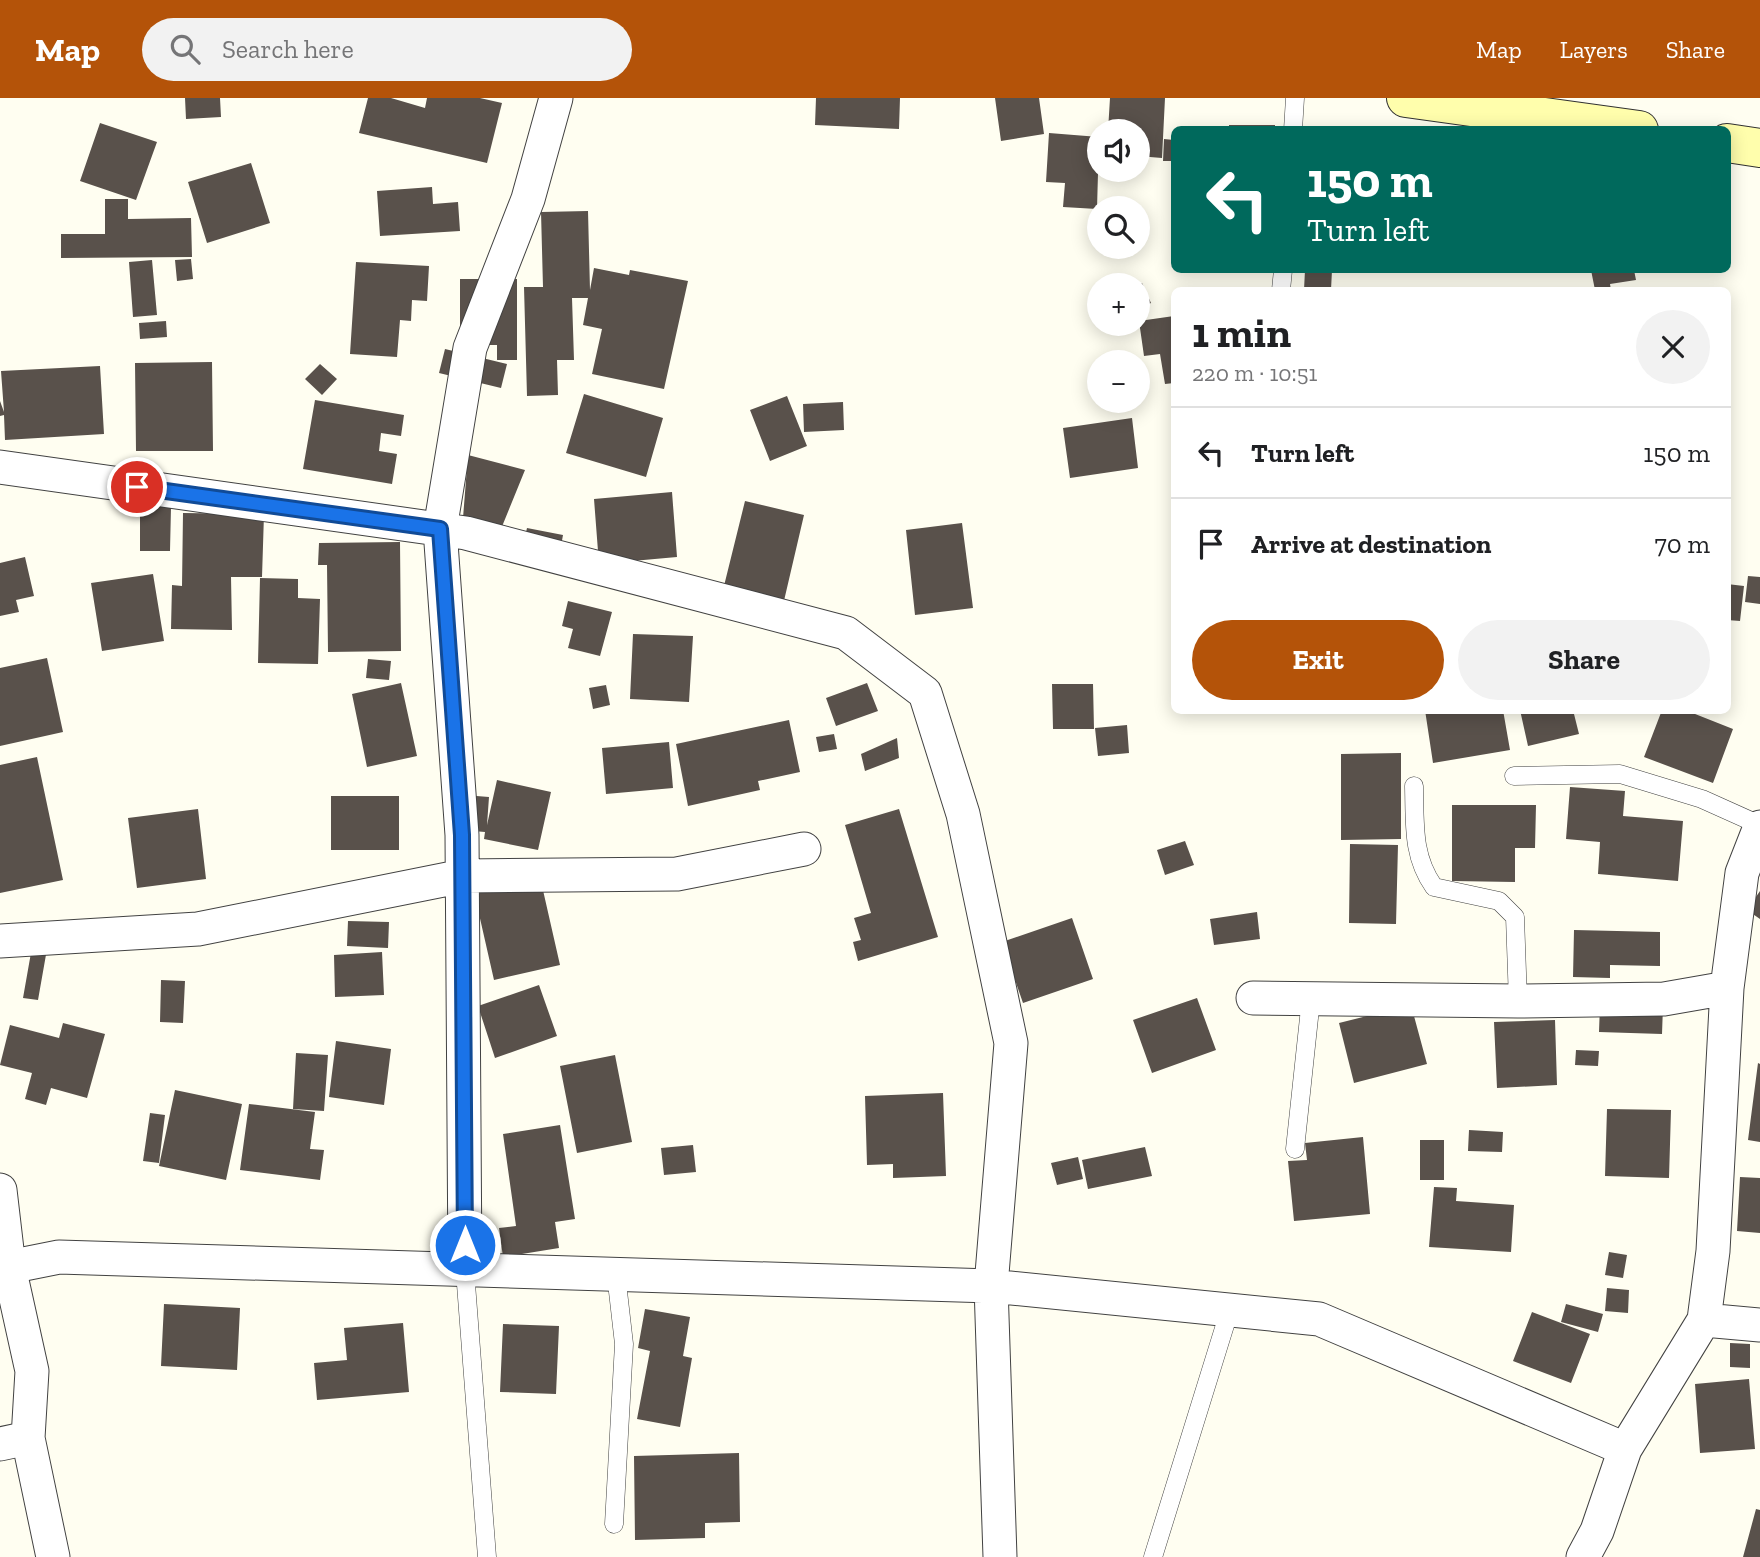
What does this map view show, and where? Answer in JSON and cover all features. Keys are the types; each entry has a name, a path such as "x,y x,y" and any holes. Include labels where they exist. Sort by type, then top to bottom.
{"street":[{"path":"466,1271 463,876 440,529 470,348 528,199 556,98"},
{"path":"1406,98 1610,126"},
{"path":"1731,144 1760,148"},
{"path":"0,467 479,536 846,633 925,693 963,814 1011,1043 991,1286 1000,1557"},
{"path":"1583,1557 1597,1531 1625,1449 1704,1320 1713,1251 1727,988 1742,873 1760,826"},
{"path":"0,941 198,929 463,876 677,874 804,849"},
{"path":"1253,999 1664,999 1727,988"},
{"path":"0,1190 9,1267 32,1371 14,1441 53,1557"},
{"path":"9,1267 59,1257 616,1274 827,1284 991,1286 1320,1318 1625,1449"},
{"path":"1704,1320 1760,1325"}],"lane":[{"path":"1293,126 1295,98"},
{"path":"1514,776 1620,774 1702,799 1760,826"},
{"path":"1414,786 1415,831 1420,868 1434,887 1499,901 1515,917 1518,1001"},
{"path":"1295,1149 1311,999"},
{"path":"466,1271 487,1557"},
{"path":"614,1524 624,1344 616,1274"},
{"path":"1153,1557 1230,1310"}],"building":[{"path":"185,98 220,98 221,117 186,119"},
{"path":"368,98 391,98 425,108 427,98 480,98 502,103 487,163 359,133"},
{"path":"816,98 900,98 899,129 815,125"},
{"path":"995,98 1039,98 1044,134 1001,141"},
{"path":"1110,98 1165,98 1162,158 1150,157 1150,119 1109,119"},
{"path":"100,123 157,142 136,200 80,181"},
{"path":"1229,125 1275,125 1275,126"},
{"path":"1049,133 1087,136 1087,182 1098,182 1097,196 1087,196 1087,208 1063,207 1065,183 1046,182"},
{"path":"1164,139 1171,140 1171,161 1163,161"},
{"path":"251,163 270,223 207,243 188,182"},
{"path":"432,187 433,204 458,202 460,231 380,236 377,191"},
{"path":"105,199 128,199 128,219 191,218 192,257 61,258 61,234 105,234"},
{"path":"588,211 590,290 594,268 629,275 630,270 688,281 664,389 592,374 602,329 583,325 588,298 572,298 574,360 557,360 558,395 527,396 524,287 543,287 541,212"},
{"path":"191,259 193,279 177,281 175,260"},
{"path":"152,260 157,315 133,317 129,262"},
{"path":"356,262 429,266 427,301 412,300 411,321 400,320 397,357 350,354"},
{"path":"1305,273 1332,273 1331,287 1304,287"},
{"path":"1592,273 1635,273 1636,280 1610,284 1610,287 1594,287"},
{"path":"460,279 517,279 517,360 497,360 497,345 460,345"},
{"path":"1171,316 1171,383 1165,384 1160,354 1150,355 1150,350 1143,350 1141,336 1150,336 1150,319"},
{"path":"166,321 167,337 140,339 139,323"},
{"path":"445,349 507,364 501,388 439,373"},
{"path":"212,362 213,451 136,451 135,363"},
{"path":"320,364 337,379 322,395 305,379"},
{"path":"100,366 104,434 5,440 4,415 0,416 0,401 4,412 1,371"},
{"path":"584,394 663,418 646,477 566,453"},
{"path":"787,396 807,446 770,461 750,410"},
{"path":"315,400 404,415 401,436 381,433 379,451 397,454 392,484 303,469"},
{"path":"843,402 844,430 804,432 803,404"},
{"path":"1132,418 1138,468 1070,478 1063,428"},
{"path":"468,455 525,470 501,529 463,518"},
{"path":"672,492 677,557 599,564 594,499"},
{"path":"745,501 804,515 783,605 723,590"},
{"path":"140,507 171,507 170,551 140,551"},
{"path":"183,513 264,514 262,577 231,577 232,630 171,629 172,585 182,586"},
{"path":"962,523 973,608 915,615 906,530"},
{"path":"527,528 563,535 559,557 522,549"},
{"path":"400,542 401,651 328,652 327,565 318,565 319,543"},
{"path":"25,557 34,596 16,600 19,612 0,616 0,563"},
{"path":"153,574 164,641 102,651 91,583"},
{"path":"1748,576 1760,577 1760,604 1745,602"},
{"path":"260,578 298,579 298,598 320,599 318,664 258,663"},
{"path":"1731,584 1744,586 1740,621 1731,620"},
{"path":"568,601 612,612 600,656 568,648 573,629 562,626"},
{"path":"633,634 693,636 689,702 630,699"},
{"path":"47,658 63,732 0,746 0,668"},
{"path":"368,659 391,661 389,680 366,678"},
{"path":"401,683 417,756 367,767 352,694"},
{"path":"867,683 878,711 836,726 826,698"},
{"path":"1052,684 1093,684 1094,729 1053,729"},
{"path":"606,685 610,705 593,709 589,688"},
{"path":"1426,714 1504,714 1510,750 1433,763"},
{"path":"1521,714 1574,714 1579,734 1528,746"},
{"path":"1660,714 1695,714 1733,729 1713,783 1644,757"},
{"path":"789,720 800,772 758,781 760,790 688,806 676,744"},
{"path":"1127,725 1129,753 1098,756 1095,728"},
{"path":"834,734 837,749 819,752 816,737"},
{"path":"897,738 899,758 865,771 861,754"},
{"path":"669,742 673,788 606,794 602,748"},
{"path":"1401,753 1401,839 1341,840 1341,754"},
{"path":"37,757 63,880 0,893 0,765"},
{"path":"497,780 551,792 538,850 484,839 485,832 461,830 464,795 489,797 487,825"},
{"path":"1570,787 1625,791 1623,816 1683,821 1678,881 1598,874 1600,842 1566,839"},
{"path":"331,796 399,796 399,850 331,850"},
{"path":"1452,805 1536,805 1535,848 1515,848 1515,882 1452,881"},
{"path":"198,809 206,879 137,888 128,818"},
{"path":"899,809 938,937 858,961 853,942 861,940 854,918 871,913 845,825"},
{"path":"1185,841 1194,865 1165,875 1157,850"},
{"path":"1350,844 1398,845 1396,924 1349,923"},
{"path":"540,877 560,965 494,980 474,892"},
{"path":"1760,891 1760,919 1747,910"},
{"path":"1257,912 1260,939 1214,945 1210,919"},
{"path":"1072,918 1093,979 1023,1003 1002,942"},
{"path":"348,921 389,922 388,948 347,946"},
{"path":"1574,930 1660,932 1660,966 1610,965 1610,978 1573,977"},
{"path":"32,947 47,949 38,1000 23,998"},
{"path":"382,952 384,995 335,997 334,955"},
{"path":"161,980 185,981 183,1023 160,1022"},
{"path":"539,985 557,1036 495,1058 478,1006"},
{"path":"1197,998 1216,1050 1152,1073 1133,1020"},
{"path":"1600,1004 1663,1006 1662,1034 1599,1032"},
{"path":"1411,1005 1427,1064 1354,1083 1339,1023"},
{"path":"1555,1020 1557,1085 1497,1088 1494,1022"},
{"path":"63,1023 105,1034 87,1098 51,1088 46,1105 25,1099 32,1073 0,1065 10,1025 59,1038"},
{"path":"336,1041 391,1049 384,1105 329,1097"},
{"path":"1576,1050 1599,1051 1598,1066 1575,1065"},
{"path":"296,1053 328,1055 324,1111 293,1109"},
{"path":"615,1055 632,1142 577,1153 560,1066"},
{"path":"1758,1063 1760,1064 1760,1142 1748,1140"},
{"path":"175,1090 242,1104 226,1180 159,1166"},
{"path":"943,1093 946,1176 893,1178 893,1164 867,1165 865,1096"},
{"path":"249,1104 315,1112 310,1149 324,1150 320,1180 240,1170"},
{"path":"1607,1109 1671,1110 1669,1178 1605,1176"},
{"path":"150,1113 165,1115 159,1163 143,1161"},
{"path":"560,1125 575,1219 555,1222 559,1248 503,1257 499,1228 516,1226 503,1134"},
{"path":"1469,1130 1503,1132 1502,1152 1468,1151"},
{"path":"1363,1137 1370,1214 1294,1221 1288,1161 1307,1160 1305,1143"},
{"path":"1420,1140 1444,1140 1444,1180 1420,1180"},
{"path":"693,1145 696,1172 664,1175 661,1148"},
{"path":"1145,1147 1152,1176 1088,1189 1082,1160"},
{"path":"1078,1157 1083,1179 1057,1185 1051,1163"},
{"path":"1740,1177 1760,1178 1760,1233 1737,1231"},
{"path":"1434,1187 1457,1188 1456,1201 1514,1205 1511,1252 1429,1247"},
{"path":"1609,1252 1627,1255 1623,1278 1605,1275"},
{"path":"1607,1288 1629,1290 1628,1313 1605,1311"},
{"path":"164,1304 240,1308 237,1370 161,1366"},
{"path":"1566,1304 1603,1314 1598,1332 1561,1322"},
{"path":"645,1309 690,1317 683,1356 692,1358 680,1427 637,1419 650,1351 638,1348"},
{"path":"1532,1312 1590,1334 1571,1383 1513,1361"},
{"path":"403,1323 409,1392 317,1400 314,1363 347,1360 344,1328"},
{"path":"503,1324 559,1326 556,1394 500,1392"},
{"path":"1730,1343 1750,1344 1750,1368 1730,1367"},
{"path":"1749,1379 1755,1449 1700,1453 1695,1384"},
{"path":"739,1453 740,1522 705,1523 705,1538 635,1540 634,1456"},
{"path":"1756,1509 1760,1510 1760,1557 1743,1557"}],"route":[{"path":"137,487 440,529 462,835 465,1245"}]}
